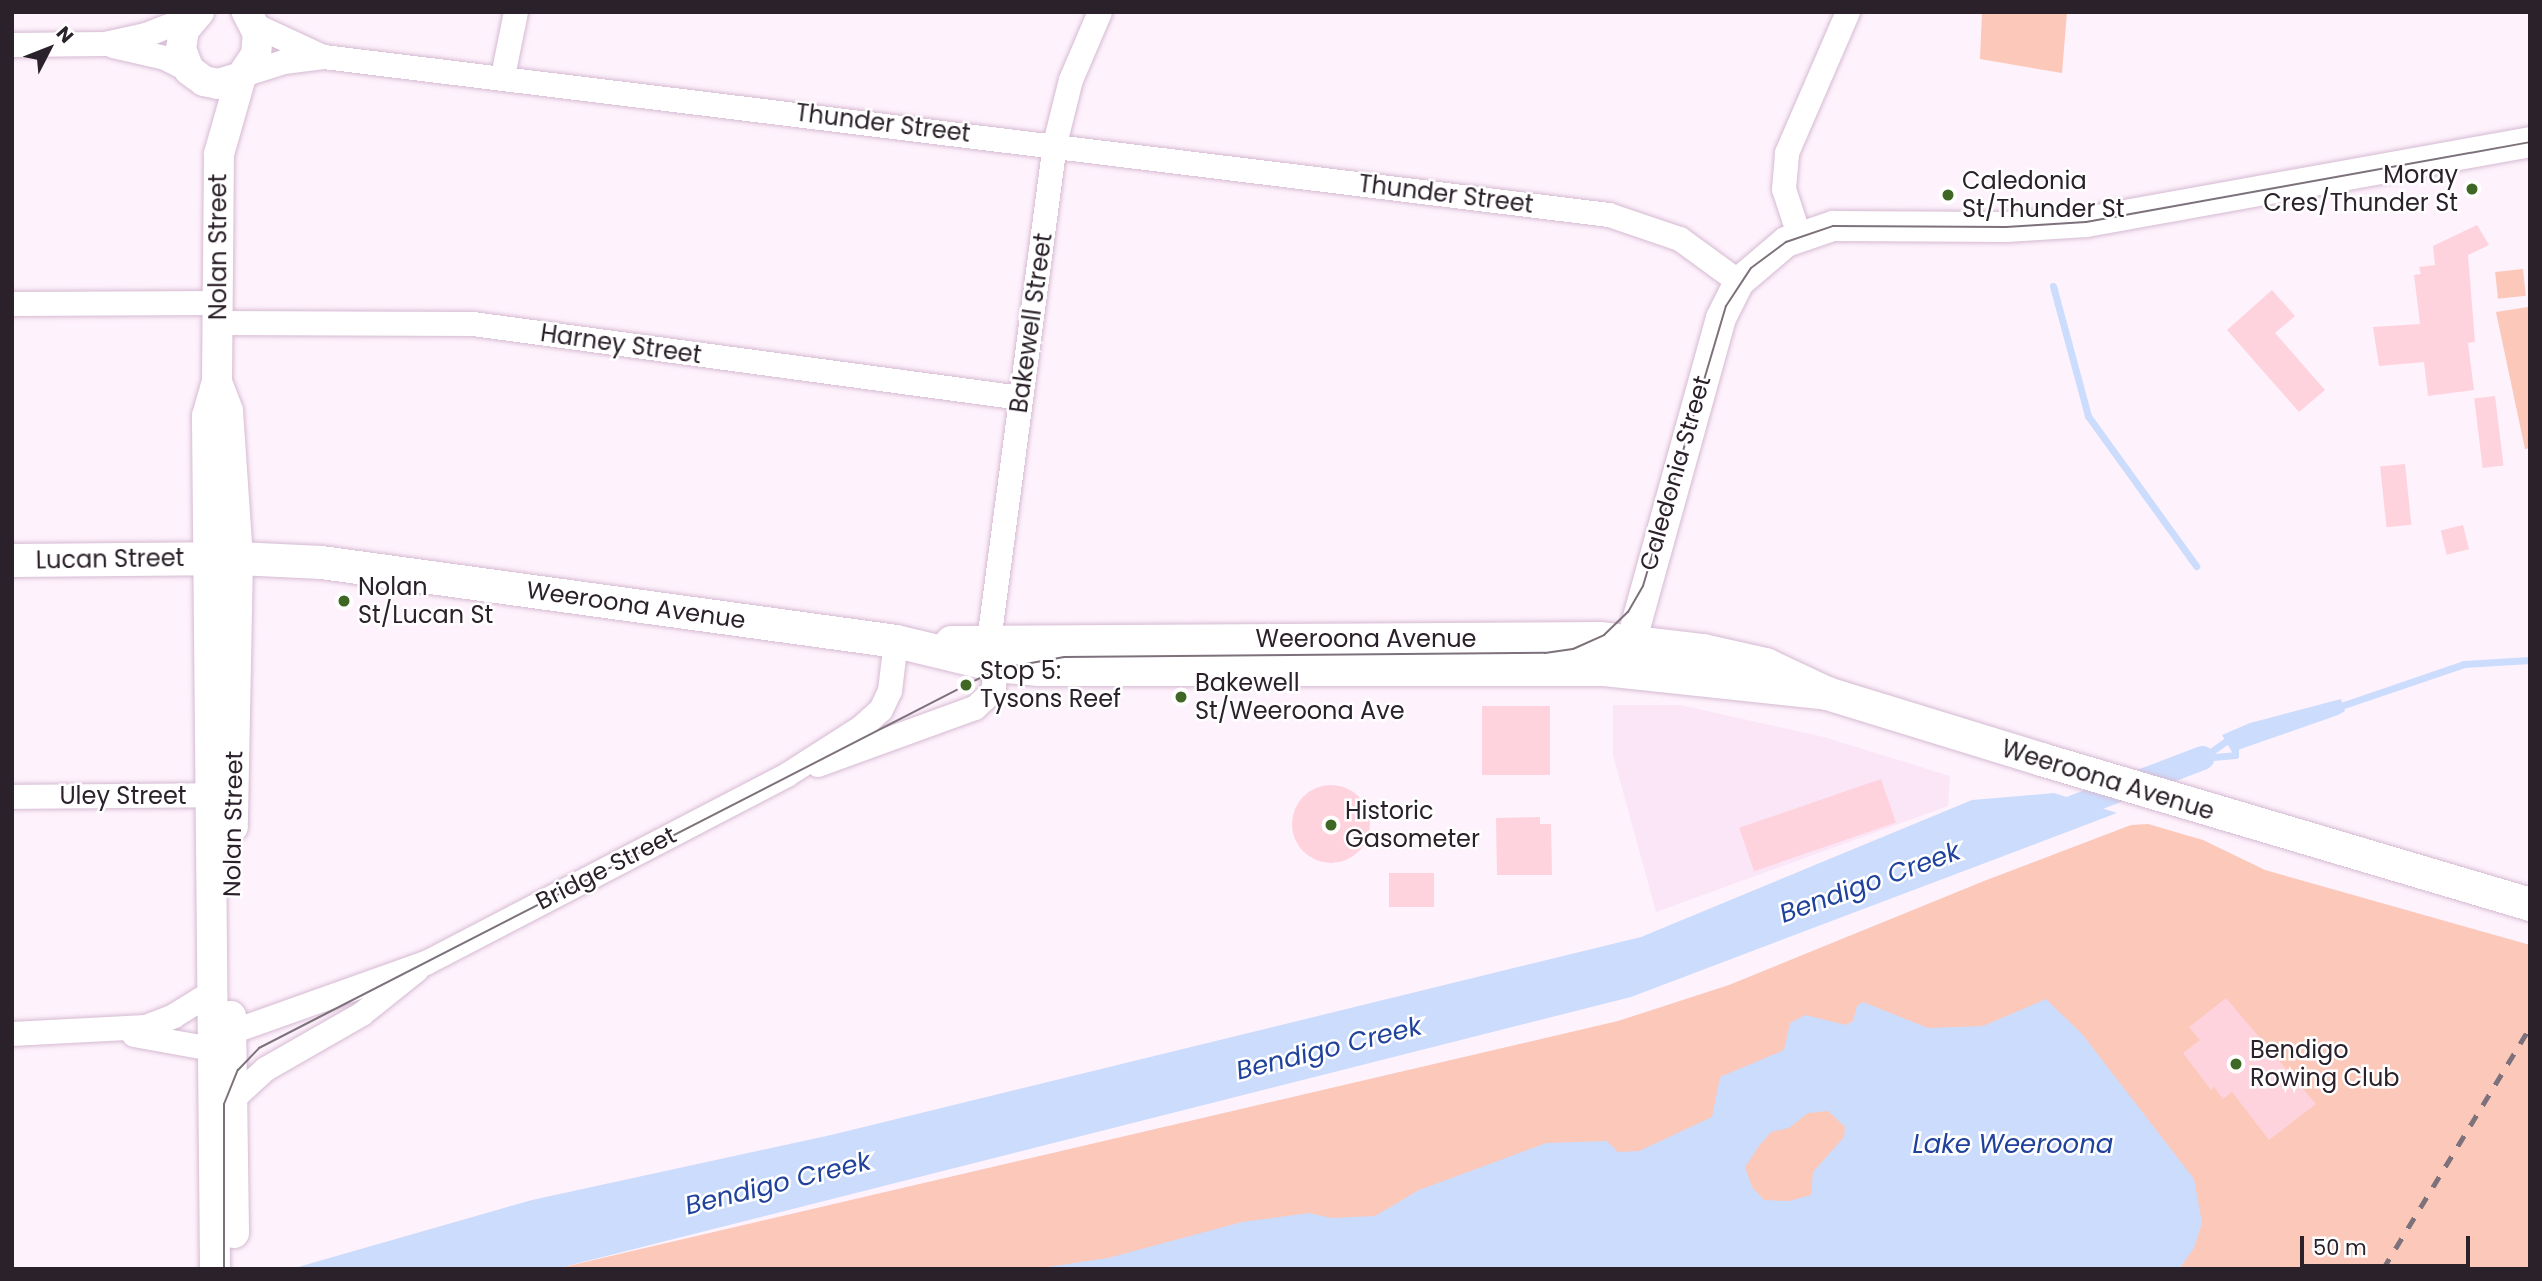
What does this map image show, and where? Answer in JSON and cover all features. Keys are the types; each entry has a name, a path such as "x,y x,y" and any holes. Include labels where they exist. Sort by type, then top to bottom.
{"main road":[{"name":"Weeroona Avenue","path":"223,558 368,568 992,653 1068,670 1630,654 1827,693 2212,812 2530,904"},
{"name":"Lucan Street","path":"12,560 223,558"},
{"name":"Weeroona Avenue","path":"2391,862 2530,882"}],"street":[{"path":"503,76 516,12"},
{"name":"Bakewell Street","path":"992,653 1021,398 1055,144 1071,80 1100,12"},
{"path":"1799,235 1784,189 1787,153 1848,12"},
{"path":"12,45 105,44 146,36 195,14"},
{"name":"Nolan Street","path":"195,14 181,38 219,154"},
{"name":"Thunder Street","path":"248,16 324,57"},
{"name":"Nolan Street","path":"225,1267 218,1039 223,795 223,558 228,411 217,381 219,154 242,76 256,55 258,34 248,16"},
{"path":"105,44 165,58 218,84 242,76"},
{"name":"Thunder Street","path":"242,76 284,62 324,57 503,76 1609,215 1679,239 1739,282"},
{"path":"1739,282 1768,254 1799,235 1847,226 2006,227 2086,222 2530,142"},
{"name":"Caledonia Street","path":"1630,654 1716,332 1739,282"},
{"name":"Harney Street","path":"12,304 473,324 1021,398"},
{"name":"Bridge Street","path":"218,1039 426,963 788,775 876,716 890,691 896,642"},
{"name":"Bridge Street","path":"788,775 975,708 995,687 992,653"},
{"name":"Nolan Street","path":"223,795 211,993 218,1039 233,1099 225,1267"},
{"name":"Uley Street","path":"12,797 223,795"},
{"name":"Bridge Street","path":"233,1099 266,1069 362,1014 426,963"},
{"path":"100,1032 170,1018 211,993"},
{"path":"12,1034 100,1032 172,1039 218,1039"}],"shaded area":[{"path":"1982,12 2067,12 2062,73 1980,59"},
{"path":"2523,269 2526,296 2498,299 2495,272"},
{"path":"2528,307 2530,448 2525,449 2496,312"},
{"path":"1613,705 1680,705 1824,737 1950,776 1948,806 1656,912 1613,755"},
{"path":"2148,824 2203,840 2265,870 2530,945 2530,1269 555,1269 1618,1021 1729,985 1984,881 2131,825"}],"water":[{"path":"2341,699 2345,711 2338,715 2232,752 2222,735 2250,723"},
{"path":"2054,793 2117,813 1631,997 555,1269 291,1269 532,1200 831,1135 1641,937 1972,800"},
{"name":"Lake Weeroona","path":"2046,999 2082,1034 2194,1179 2202,1223 2194,1248 2179,1269 1034,1269 1108,1258 1242,1222 1309,1213 1331,1218 1375,1216 1419,1190 1546,1143 1607,1141 1618,1152 1639,1151 1712,1117 1720,1077 1784,1050 1790,1023 1805,1015 1846,1025 1853,1021 1857,1006 1863,1002 1928,1028 1983,1026","holes":["1828,1111 1845,1127 1844,1137 1813,1172 1811,1195 1789,1201 1764,1200 1752,1187 1745,1167 1771,1132 1789,1128 1808,1113"]}],"building":[{"path":"2477,225 2489,245 2468,255 2475,342 2468,343 2474,390 2428,396 2424,362 2379,366 2373,327 2420,324 2414,275 2421,274 2419,267 2435,265 2433,246"},
{"path":"2272,290 2295,316 2275,333 2325,390 2299,412 2227,330"},
{"path":"2495,396 2504,465 2483,468 2474,399"},
{"path":"2405,464 2411,525 2387,527 2380,467"},
{"path":"2463,525 2469,549 2447,555 2441,531"},
{"path":"1482,706 1550,706 1550,775 1482,775"},
{"path":"1881,779 1896,822 1754,871 1739,828"},
{"name":"Historic Gasometer","path":"1323,785 1339,785 1353,791 1364,802 1370,816 1370,832 1364,846 1353,857 1339,863 1323,863 1309,857 1298,846 1292,832 1292,816 1298,802 1309,791"},
{"path":"1540,817 1540,824 1551,824 1552,875 1497,875 1496,818"},
{"path":"1389,873 1434,873 1434,907 1389,907"},
{"name":"Bendigo Rowing Club","path":"2226,998 2316,1104 2269,1140 2232,1092 2223,1099 2214,1087 2211,1090 2183,1053 2200,1040 2189,1027"}],"waterway":[{"path":"2053,286 2088,416 2196,566"},
{"name":"Bendigo Creek","path":"2335,708 2464,664 2530,660"},
{"name":"Bendigo Creek","path":"2202,758 2231,738"},
{"name":"Bendigo Creek","path":"2202,758 2235,755 2235,744"},
{"name":"Bendigo Creek","path":"2053,815 2202,758"}],"tram line":[{"path":"224,1269 224,1104 238,1070 259,1048 980,678 1009,667 1064,657 1545,653 1573,649 1604,635 1628,612 1643,586 1726,306 1751,268 1786,242 1833,226 2006,227 2086,222 2530,142"}],"railway":[{"path":"2383,1269 2530,1027"}],"place":[{"name":"Moray Cres/Thunder St","path":"2472,189"},
{"name":"Caledonia St/Thunder St","path":"1948,195"},
{"name":"Nolan St/Lucan St","path":"344,601"},
{"name":"Stop 5: Tysons Reef","path":"966,685"},
{"name":"Bakewell St/Weeroona Ave","path":"1181,697"},
{"name":"Historic Gasometer","path":"1331,825"},
{"name":"Bendigo Rowing Club","path":"2236,1064"}]}
